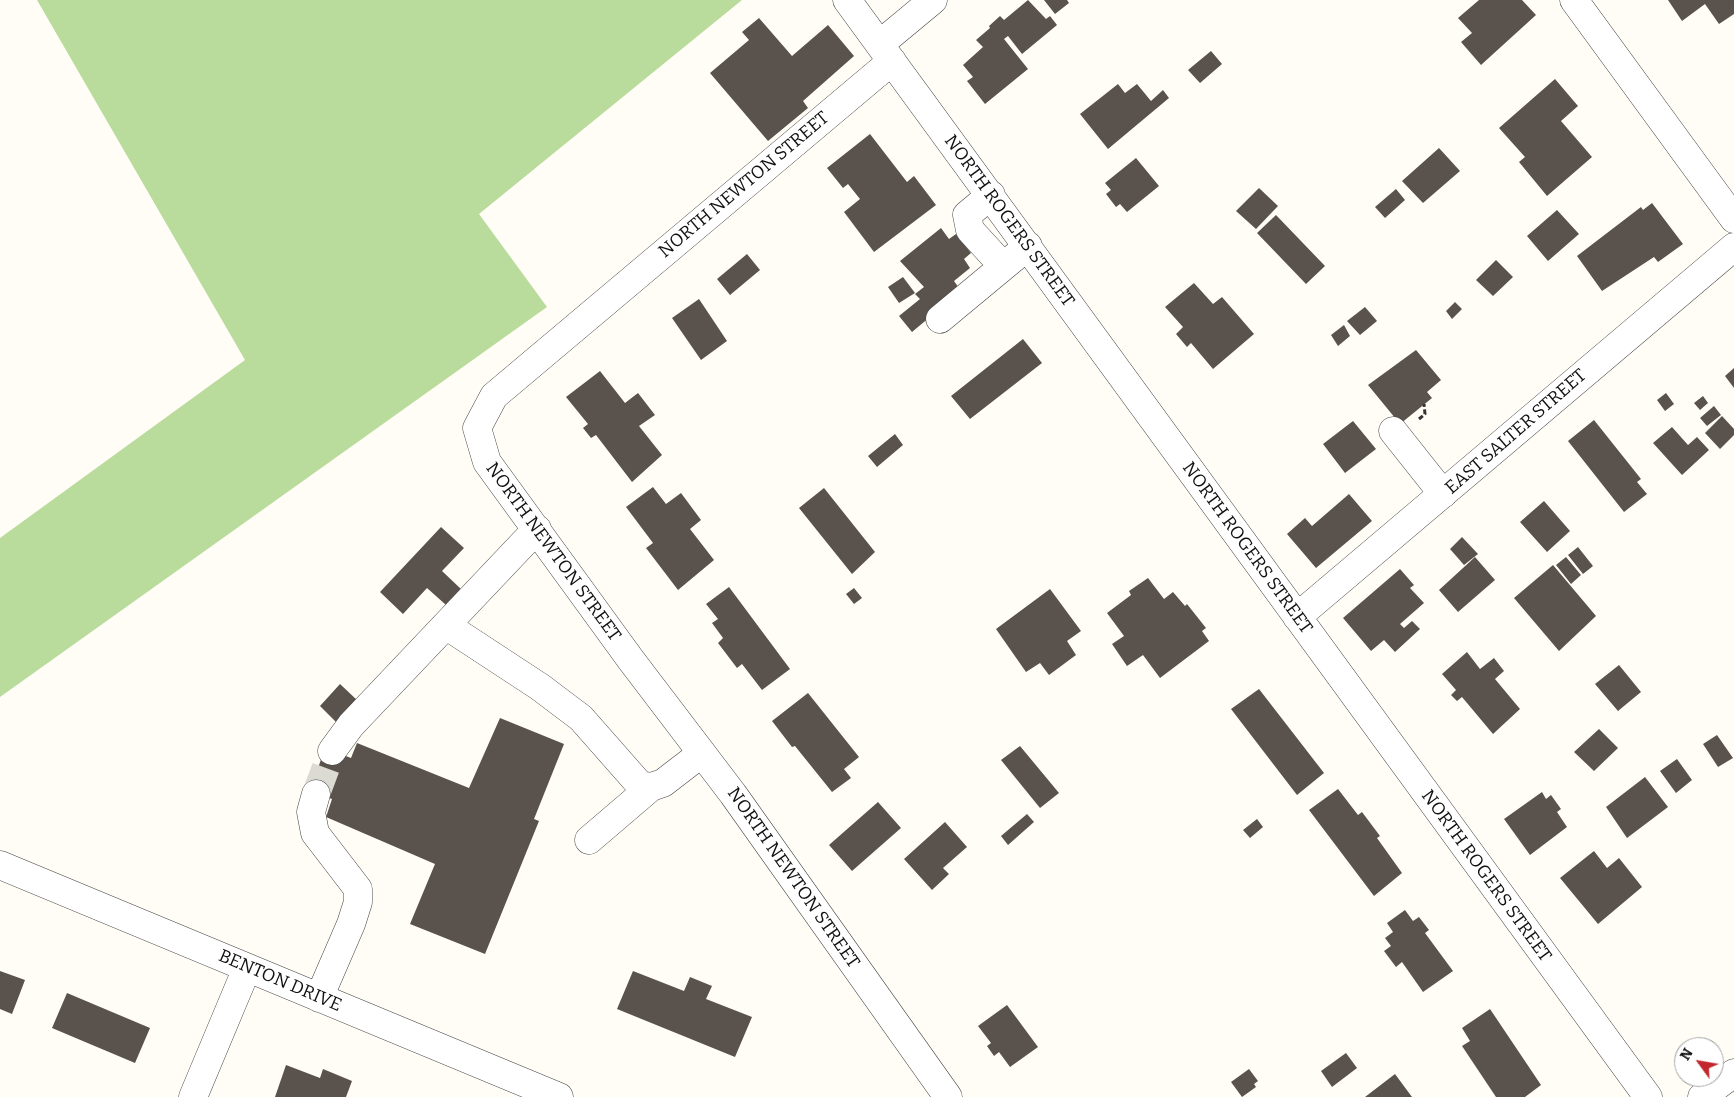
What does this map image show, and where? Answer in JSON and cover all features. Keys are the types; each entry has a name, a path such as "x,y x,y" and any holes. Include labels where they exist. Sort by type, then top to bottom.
{"street":[{"name":"NORTH ROGERS STREET","path":"847,0 1648,1097"},
{"name":"NORTH NEWTON STREET","path":"933,0 886,52 494,396 477,428 487,462 537,528 631,660 702,753 948,1097"},
{"path":"1574,0 1734,219"},
{"path":"991,195 967,215 970,230 1003,266"},
{"path":"940,319 1028,246"},
{"name":"EAST SALTER STREET","path":"1297,617 1734,247"},
{"path":"1393,431 1443,494"},
{"path":"332,751 351,725 447,626 537,528"},
{"path":"447,626 540,686 581,718 640,780 663,783 702,753"},
{"path":"589,840 640,780"},
{"path":"316,794 310,812 315,833 358,890 358,902 351,924 319,998"},
{"name":"BENTON DRIVE","path":"0,865 559,1097"},
{"path":"192,1097 247,968"},
{"path":"1702,1097 1734,1073"}],"green space":[{"path":"37,0 742,0 479,214 547,307 0,697 0,538 245,360"}],"building":[{"path":"1028,0 1046,19 1050,16 1057,25 1022,54 1008,36 1004,39 1028,69 985,104 967,81 973,77 963,65 983,47 976,40 990,28 989,26 1000,16 1004,20"},
{"path":"1044,0 1067,0 1069,3 1055,14"},
{"path":"1479,0 1522,0 1536,15 1481,65 1461,42 1472,33 1458,18"},
{"path":"1668,0 1734,0 1734,14 1719,24 1705,4 1682,21"},
{"path":"759,18 792,56 828,25 854,56 803,101 808,108 768,141 710,73 749,40 742,32"},
{"path":"1211,51 1222,64 1200,83 1188,70"},
{"path":"1555,79 1578,106 1561,121 1592,157 1547,196 1519,162 1525,157 1499,128"},
{"path":"1118,84 1125,93 1137,84 1151,101 1163,90 1169,98 1108,149 1080,114"},
{"path":"870,134 907,182 914,176 936,205 874,252 844,212 860,199 848,184 843,188 827,168"},
{"path":"1439,148 1460,171 1423,203 1402,181"},
{"path":"1136,158 1159,186 1127,212 1120,204 1116,207 1106,194 1111,190 1105,183"},
{"path":"1259,188 1278,206 1256,229 1236,211"},
{"path":"1396,189 1405,200 1385,218 1375,207"},
{"path":"1652,203 1683,244 1658,262 1654,257 1602,291 1577,256 1641,207 1643,210"},
{"path":"1557,210 1579,234 1548,261 1527,236"},
{"path":"1276,215 1325,266 1306,284 1257,233"},
{"path":"941,228 949,239 956,234 971,253 964,259 970,268 954,281 961,291 912,332 899,316 920,299 915,294 924,287 900,261"},
{"path":"747,254 760,270 730,295 717,279"},
{"path":"1496,260 1513,277 1493,296 1476,280"},
{"path":"903,277 915,293 899,303 888,287"},
{"path":"1194,283 1213,304 1222,297 1254,334 1213,369 1191,343 1187,347 1176,334 1183,327 1165,307"},
{"path":"699,299 727,341 701,360 672,318"},
{"path":"1455,302 1462,309 1452,319 1446,311"},
{"path":"1365,307 1377,321 1360,335 1347,321"},
{"path":"1344,325 1350,336 1338,346 1331,335"},
{"path":"1023,339 1042,363 970,419 951,396"},
{"path":"1416,350 1441,380 1427,392 1432,398 1400,424 1368,385"},
{"path":"1734,368 1734,388 1725,376"},
{"path":"600,371 625,403 638,393 655,415 639,426 662,455 632,482 596,435 591,438 583,428 588,424 566,397"},
{"path":"1666,393 1674,404 1665,411 1657,400"},
{"path":"1703,396 1708,403 1700,410 1694,403"},
{"path":"1714,406 1721,415 1707,426 1700,418"},
{"path":"1722,416 1734,429 1734,435 1720,449 1705,433"},
{"path":"1594,420 1641,479 1637,482 1647,494 1624,512 1568,441"},
{"path":"1353,421 1376,449 1345,473 1323,444"},
{"path":"1672,427 1688,445 1697,437 1709,450 1682,475 1653,443"},
{"path":"895,434 903,445 877,467 868,456"},
{"path":"653,487 666,504 681,493 701,520 690,529 714,560 678,590 646,548 653,543 626,507"},
{"path":"824,488 875,552 852,574 799,508"},
{"path":"1349,494 1372,521 1316,568 1287,534 1305,518 1312,526"},
{"path":"1544,501 1570,531 1547,552 1520,522"},
{"path":"441,527 464,548 442,571 461,589 446,605 427,588 403,614 380,592"},
{"path":"1462,537 1478,554 1464,565 1450,549"},
{"path":"1578,547 1593,566 1583,574 1568,555"},
{"path":"1475,557 1495,580 1458,612 1439,590"},
{"path":"1566,557 1581,575 1571,584 1556,565"},
{"path":"1553,565 1596,616 1559,651 1514,598"},
{"path":"1400,569 1414,585 1410,588 1424,603 1400,624 1404,628 1412,621 1420,629 1395,652 1384,640 1371,651 1343,618"},
{"path":"1148,578 1164,599 1173,592 1185,606 1187,604 1206,628 1202,631 1209,641 1160,678 1143,655 1127,666 1112,644 1124,636 1107,613 1131,595 1129,591"},
{"path":"729,587 790,669 762,690 742,664 737,668 718,643 723,638 712,623 718,619 706,604"},
{"path":"854,588 862,598 854,604 846,594"},
{"path":"1050,589 1081,631 1067,641 1076,655 1049,675 1040,663 1026,672 996,629"},
{"path":"1467,652 1480,669 1494,658 1504,671 1495,679 1520,709 1493,734 1462,697 1457,701 1451,695 1456,690 1442,674"},
{"path":"1619,665 1641,692 1618,711 1595,684"},
{"path":"340,684 358,701 337,723 320,706"},
{"path":"1259,689 1324,773 1297,795 1231,709"},
{"path":"808,693 859,757 844,769 851,778 832,792 795,746 792,747 772,721"},
{"path":"500,718 564,744 534,819 539,821 485,954 410,924 435,864 326,817 332,799 310,791 325,748 351,758 357,743 469,788"},
{"path":"1599,729 1618,748 1594,771 1574,752"},
{"path":"1717,735 1733,758 1718,767 1703,744"},
{"path":"1020,746 1059,793 1040,808 1001,760"},
{"path":"1677,759 1692,780 1676,793 1660,771"},
{"path":"1645,777 1668,807 1627,838 1606,807"},
{"path":"1338,789 1358,815 1362,812 1380,836 1377,838 1402,873 1374,896 1309,810"},
{"path":"1542,792 1546,799 1551,795 1561,809 1557,812 1567,827 1530,855 1504,819"},
{"path":"878,802 901,828 852,871 829,845"},
{"path":"1027,814 1034,822 1008,845 1001,836"},
{"path":"1257,819 1263,827 1250,838 1243,830"},
{"path":"945,822 967,847 943,868 949,874 932,890 904,859"},
{"path":"1594,851 1607,868 1619,858 1642,887 1598,924 1560,878"},
{"path":"1405,910 1413,921 1419,917 1429,930 1425,933 1453,971 1423,992 1402,962 1396,967 1384,951 1391,946 1385,938 1393,932 1387,923"},
{"path":"0,971 25,980 12,1014 0,1009"},
{"path":"633,971 684,991 690,977 712,986 706,999 752,1017 735,1057 617,1009"},
{"path":"67,993 150,1028 135,1063 52,1028"},
{"path":"1007,1005 1038,1047 1010,1067 999,1052 994,1056 987,1046 991,1043 978,1026"},
{"path":"1490,1009 1541,1085 1525,1097 1496,1097 1462,1046 1470,1041 1462,1028"},
{"path":"1346,1053 1357,1068 1332,1087 1321,1071"},
{"path":"286,1065 320,1078 323,1069 352,1081 346,1097 275,1097"},
{"path":"1249,1069 1258,1081 1254,1084 1256,1087 1242,1097 1231,1082"},
{"path":"1395,1074 1412,1097 1365,1097"}],"tunnel":[{"path":"316,794 332,751"}]}
